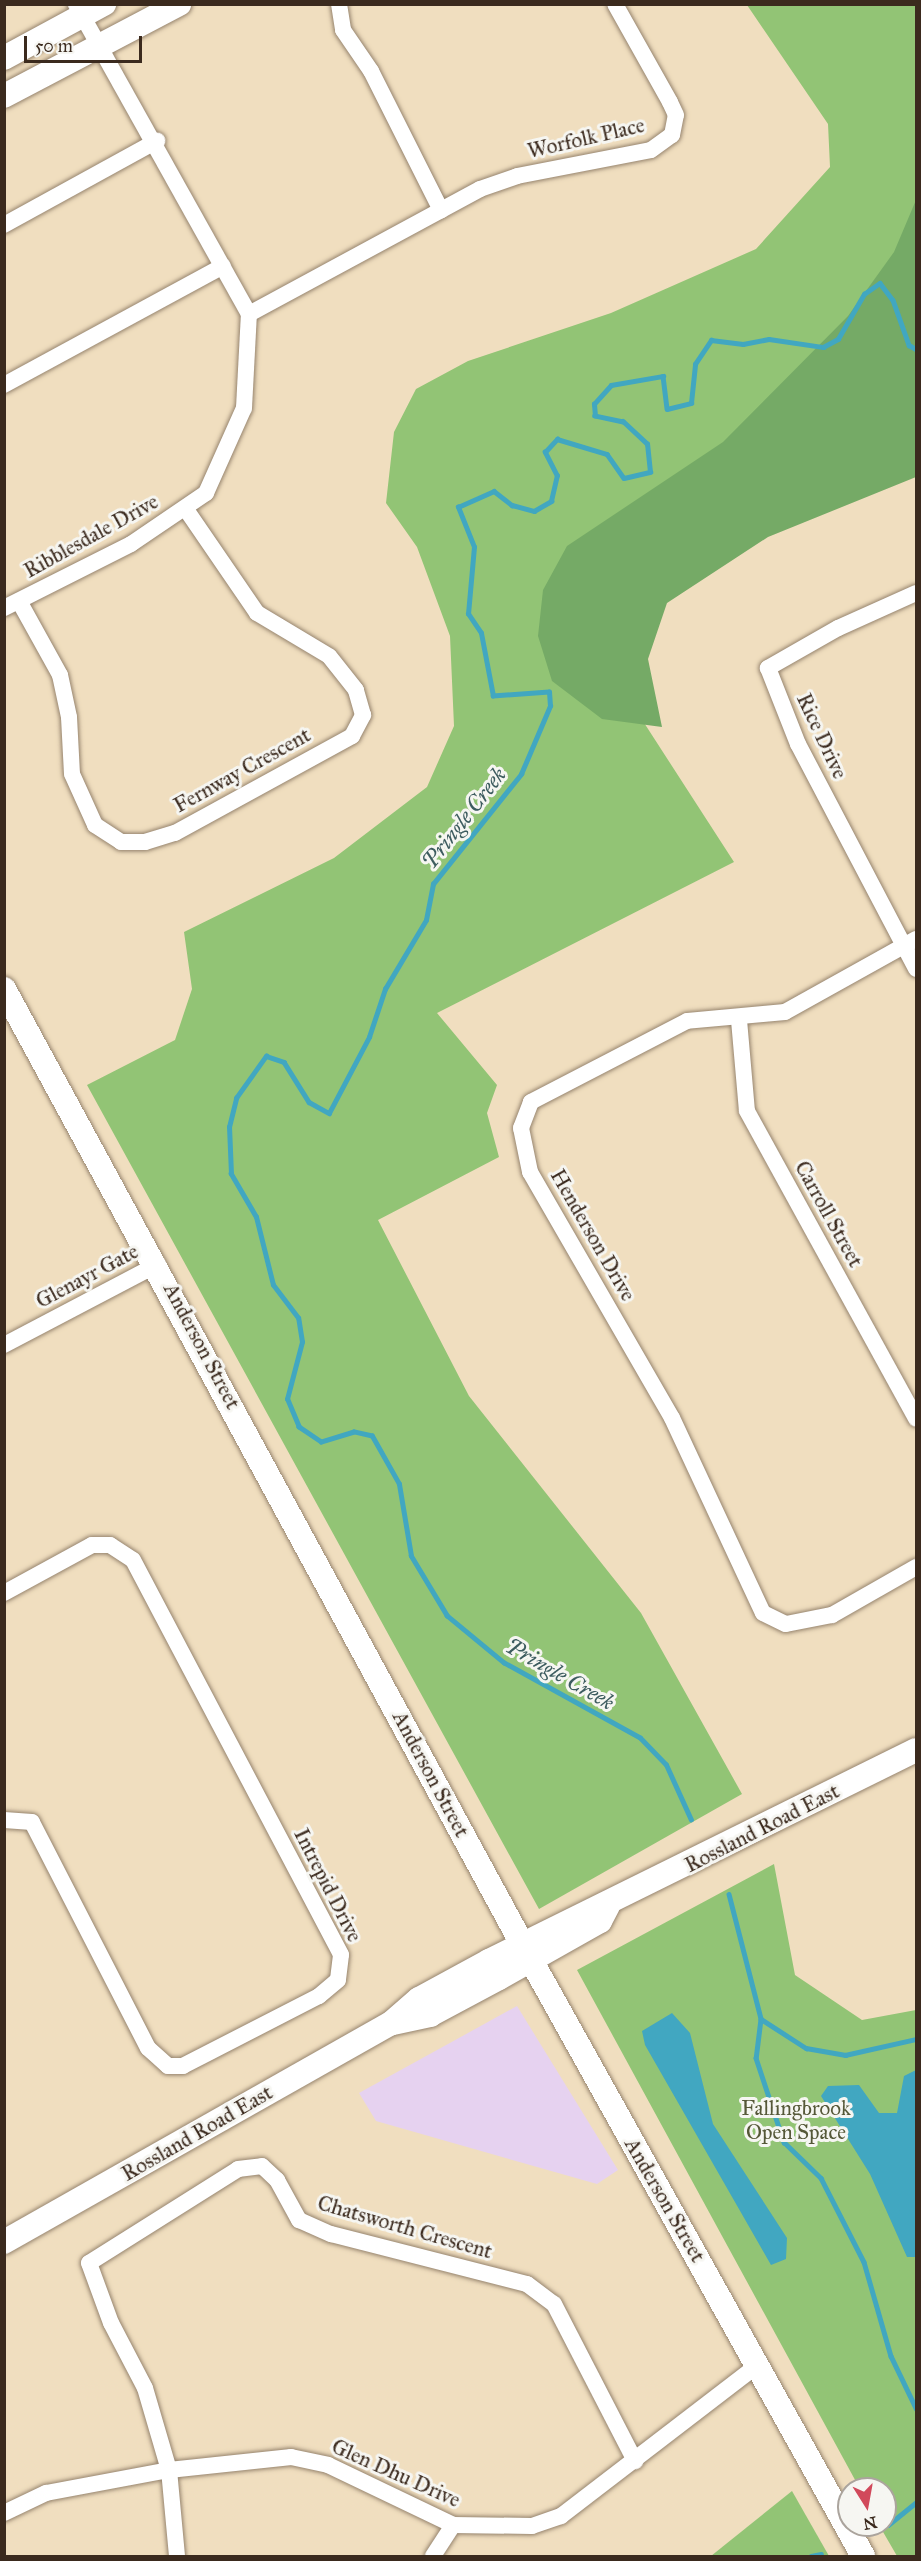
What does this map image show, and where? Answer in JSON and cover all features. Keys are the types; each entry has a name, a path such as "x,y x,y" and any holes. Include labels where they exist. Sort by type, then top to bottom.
{"main road":[{"path":"4,58 80,10 104,4"},
{"path":"4,96 179,4"},
{"name":"Anderson Street","path":"4,989 158,1264 527,1952 759,2364 863,2556"},
{"name":"Rossland Road East","path":"4,2242 390,2024 430,2015 527,1952 600,1921 608,1906 916,1750"}],"street":[{"path":"339,4 343,30 371,71 441,210"},
{"name":"Worfolk Place","path":"249,314 441,210 517,176 651,150 672,135 676,115 615,4"},
{"path":"80,10 157,141 249,314"},
{"path":"4,225 157,141"},
{"path":"4,385 223,266"},
{"name":"Ribblesdale Drive","path":"12,605 131,544 206,493 244,408 249,314"},
{"name":"Fernway Crescent","path":"12,605 60,675 69,717 72,774 94,825 121,842 145,842 175,833 352,736 363,715 356,690 329,656 257,613 185,508"},
{"name":"Rice Drive","path":"916,593 838,628 768,668 798,744 910,943 916,969"},
{"name":"Henderson Drive","path":"910,943 785,1012 739,1020 687,1021 531,1102 521,1128 530,1172 672,1418 762,1613 786,1624 832,1615 916,1567"},
{"name":"Carroll Street","path":"739,1020 747,1111 916,1419"},
{"name":"Glenayr Gate","path":"4,1345 158,1264"},
{"name":"Intrepid Drive","path":"4,1593 92,1545 110,1545 133,1560 341,1955 338,1980 319,1996 183,2066 168,2066 148,2048 32,1822 4,1820"},
{"name":"Chatsworth Crescent","path":"169,2470 145,2388 107,2314 89,2263 99,2252 238,2169 262,2166 277,2180 299,2220 331,2234 527,2284 554,2304 635,2461"},
{"name":"Glen Dhu Drive","path":"4,2513 46,2493 169,2470 291,2457 328,2465 453,2525 532,2526 561,2516 759,2364"},
{"path":"169,2470 177,2556"},
{"path":"433,2556 453,2525"}],"shaded area":[{"path":"517,2006 618,2170 597,2184 376,2121 359,2093"}],"green space":[{"path":"747,5 916,5 916,438 619,614 639,715 734,862 437,1013 497,1085 487,1113 499,1157 378,1220 469,1396 641,1613 742,1794 539,1909 87,1085 175,1040 192,989 184,932 334,858 427,787 454,726 450,636 417,547 386,503 394,432 416,389 468,361 611,313 756,249 830,167 828,124"},
{"path":"916,200 916,477 768,537 667,603 648,659 662,727 602,719 552,681 538,636 543,590 567,546 723,442 848,316 894,252"},
{"name":"Fallingbrook Open Space","path":"774,1864 795,1975 862,2020 916,2010 916,2556 897,2556 886,2537 897,2537 897,2477 853,2477 577,1970"},
{"path":"792,2491 829,2556 711,2556"}],"water":[{"path":"672,2013 690,2033 713,2124 787,2238 786,2259 771,2265 645,2045 642,2031"},
{"path":"916,2070 916,2257 907,2257 870,2174 821,2096 828,2086 859,2085 879,2113 897,2113 904,2076"}],"waterway":[{"name":"Pringle Creek","path":"691,1820 666,1765 640,1738 504,1663 447,1616 411,1556 399,1484 372,1436 354,1432 321,1442 299,1427 287,1399 302,1342 298,1318 273,1285 256,1217 231,1174 229,1127 236,1098 266,1056 284,1062 309,1102 329,1113 369,1037 385,989 426,920 433,884 521,774 550,706 549,692 493,696 481,633 468,614 474,547 458,507 494,491 512,505 534,511 551,501 557,476 545,452 557,439 607,454 624,478 650,472 647,444 623,422 595,416 594,404 611,385 663,376 667,409 691,403 695,364 711,340 743,344 769,339 823,347 838,339 864,294 880,283 893,300 909,345 916,349"},
{"name":"Pringle Creek","path":"729,1894 761,2019 756,2058 784,2142 821,2178 864,2262 891,2356 916,2408"},
{"path":"761,2019 806,2048 845,2055 916,2039"},
{"path":"897,2518 916,2502"},
{"path":"811,2556 821,2554"}]}
